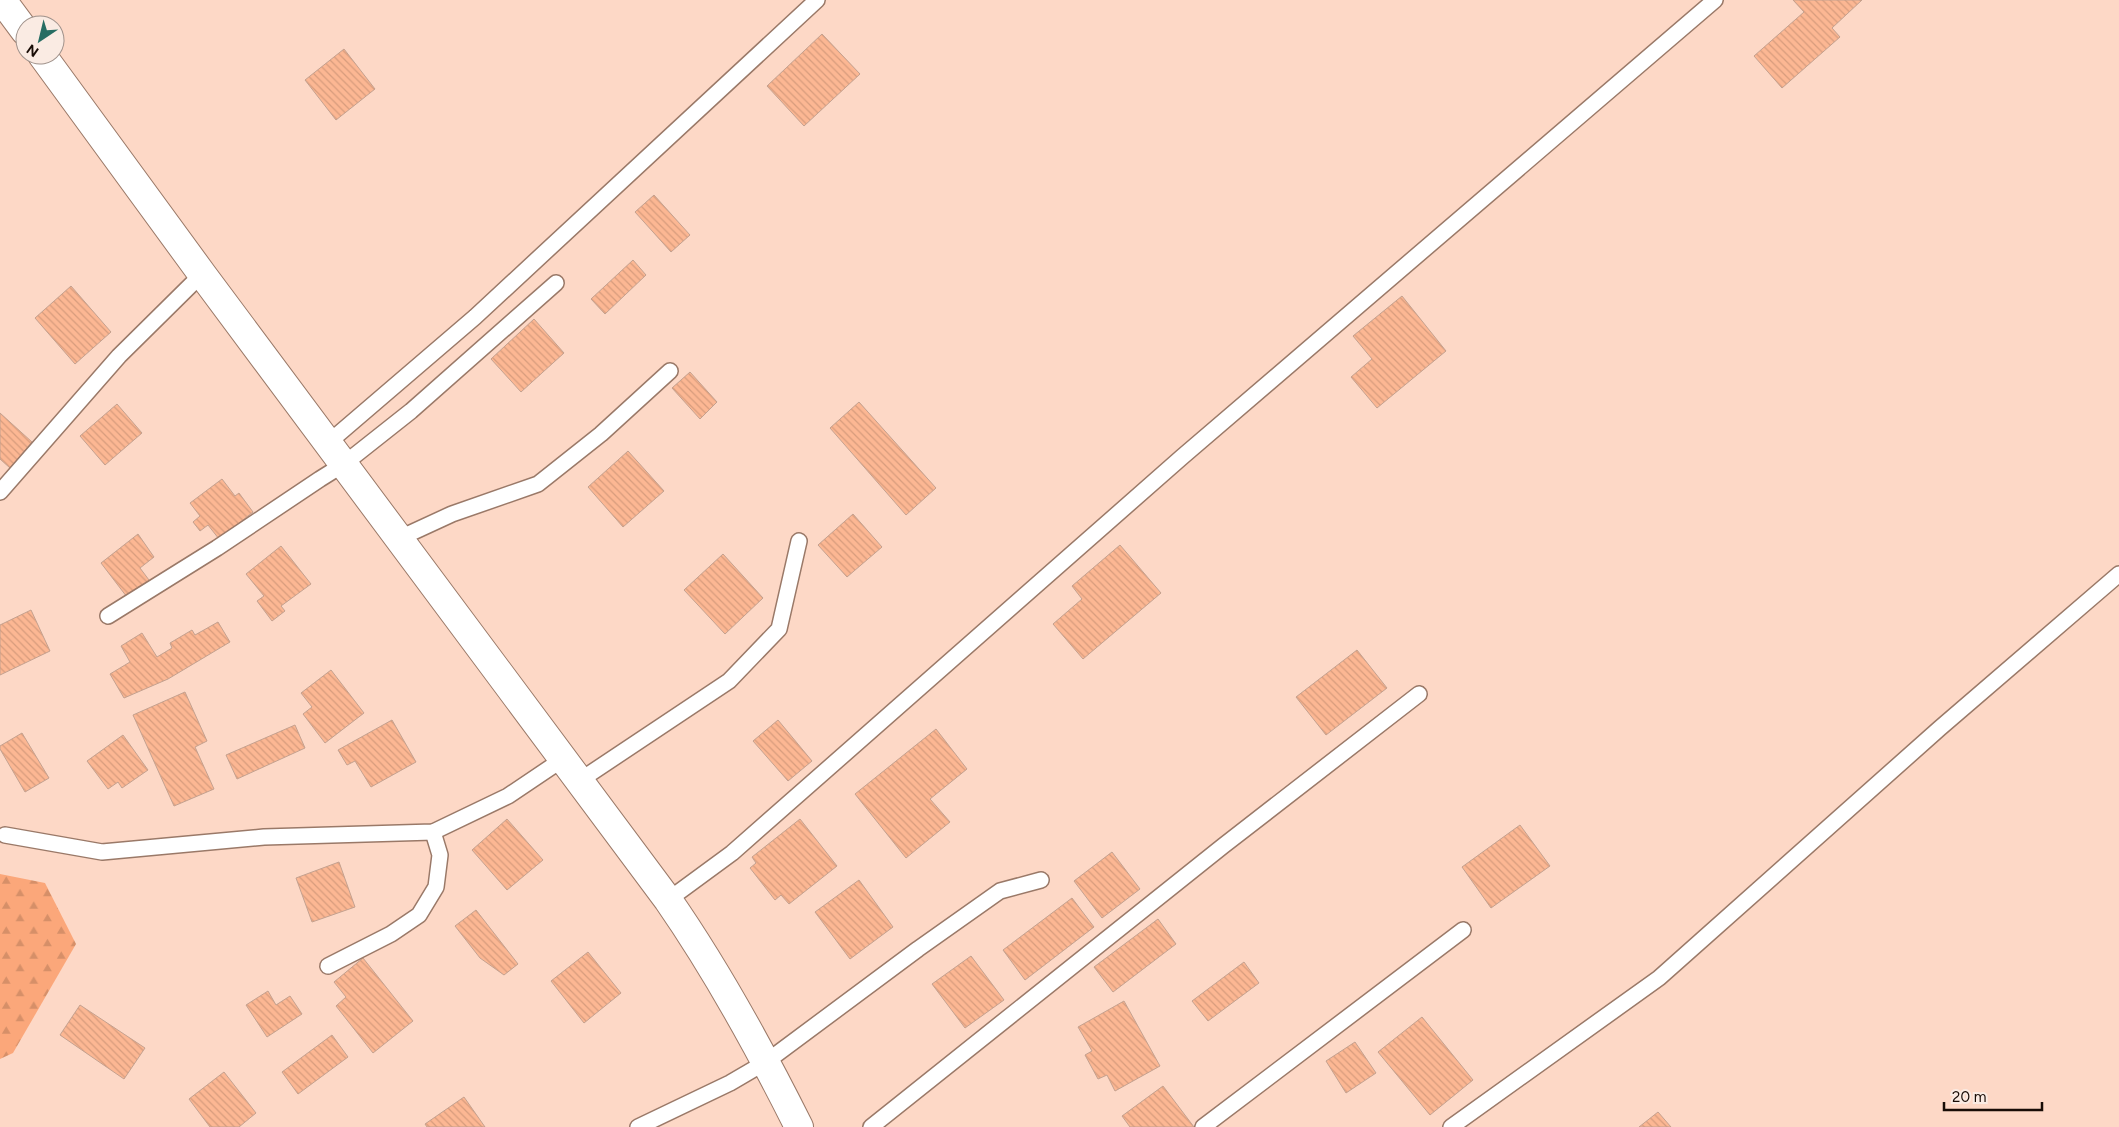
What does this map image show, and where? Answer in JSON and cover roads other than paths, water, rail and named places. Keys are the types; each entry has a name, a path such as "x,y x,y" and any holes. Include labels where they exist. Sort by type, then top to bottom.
{"street":[{"path":"2,0 15,18"},
{"path":"49,65 202,274 668,900 693,936 766,1062 799,1127"}],"lane":[{"path":"328,442 475,317 817,0"},
{"path":"668,900 732,853 1182,457 1715,0"},
{"path":"0,492 119,356 202,274"},
{"path":"108,616 217,548 320,478 344,464 411,411 556,282"},
{"path":"400,538 452,514 538,484 601,434 670,371"},
{"path":"579,781 729,681 780,629 799,541"},
{"path":"1451,1127 1659,978 1940,728 2119,574"},
{"path":"871,1127 1223,846 1419,694"},
{"path":"5,835 102,852 264,837 433,832 508,796 563,759"},
{"path":"328,966 391,934 419,915 436,887 440,855 433,832"},
{"path":"638,1127 730,1083 766,1062 918,949 1000,891 1041,880"},
{"path":"1203,1127 1463,930"}]}
